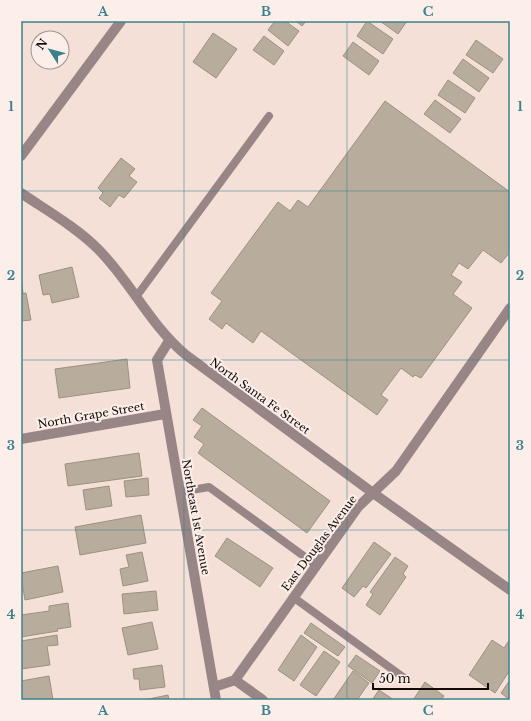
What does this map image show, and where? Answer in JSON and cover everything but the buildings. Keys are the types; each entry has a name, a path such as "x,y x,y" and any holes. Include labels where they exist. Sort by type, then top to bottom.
{"street":[{"path":"21,156 121,21"},
{"name":"North Santa Fe Street","path":"21,193 97,248 116,269 169,341 211,376 510,590"},
{"name":"East Douglas Avenue","path":"235,680 358,507 396,471 510,308"},
{"name":"Northeast 1st Avenue","path":"169,341 157,360 165,414 216,700"},
{"name":"North Grape Street","path":"21,439 165,414"},
{"path":"214,687 235,680 263,700"}],"lane":[{"path":"136,297 269,116"},
{"path":"180,492 209,487 316,565"},
{"path":"293,597 408,680"}]}
